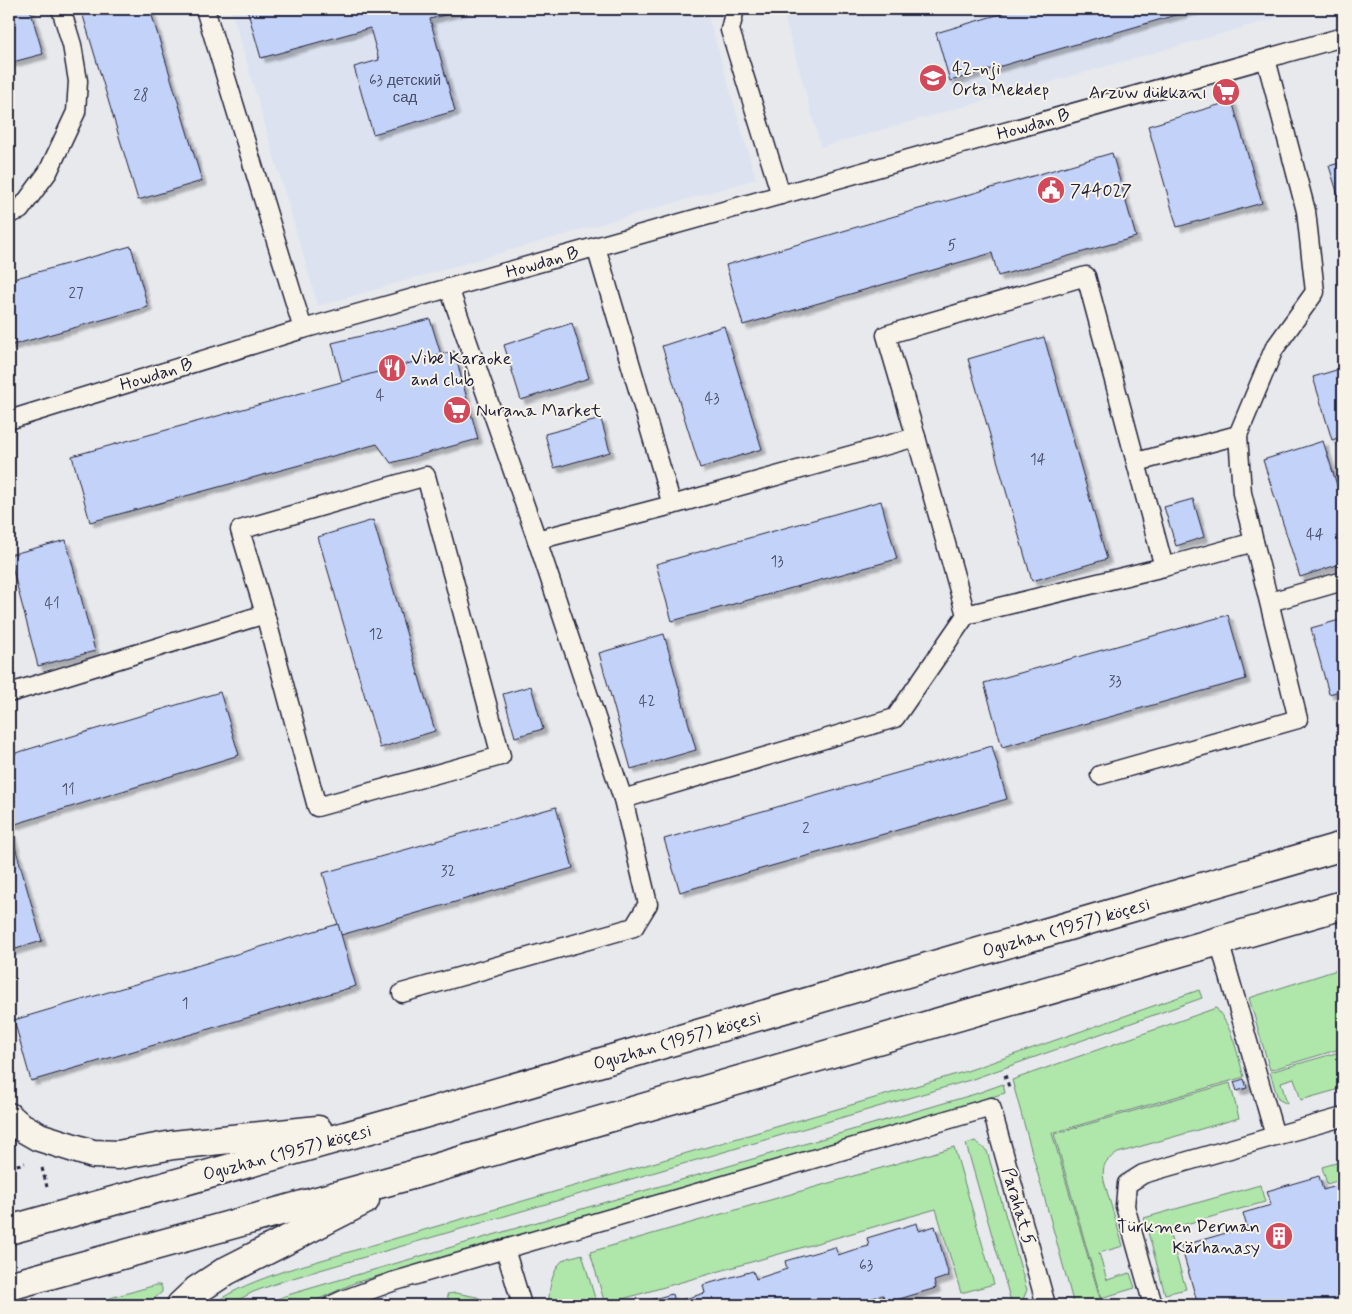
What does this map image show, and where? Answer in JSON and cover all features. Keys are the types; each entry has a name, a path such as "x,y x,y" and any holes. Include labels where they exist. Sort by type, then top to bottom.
{"main road":[{"name":"Oguzhan (1957) köçesi","path":"9,1230 399,1122 1343,846"},
{"path":"9,1286 415,1174 1343,905"},
{"path":"9,1117 18,1125 39,1137 93,1154 118,1155 173,1145 399,1122"},
{"path":"181,1305 197,1290 226,1272 415,1174"}],"lane":[{"path":"9,214 20,210 48,172 76,112 78,82 72,45 61,9"},
{"path":"205,9 303,329"},
{"path":"735,9 730,30 781,195"},
{"name":"Howdan B","path":"9,420 303,329 1343,37"},
{"path":"1100,775 1298,718 1242,493 1238,434 1274,349 1315,292 1306,211 1266,59"},
{"path":"596,247 672,505"},
{"path":"966,615 886,335 1086,276 1164,567"},
{"path":"402,992 634,927 648,904 623,799 537,540 449,288"},
{"path":"1137,462 1238,434"},
{"path":"537,540 672,505 916,437"},
{"path":"426,476 501,756 317,807 265,614 240,530 426,476"},
{"path":"623,799 895,718 966,615 1164,567 1254,542"},
{"path":"1270,602 1343,581"},
{"path":"9,688 12,692 265,614"},
{"path":"1219,941 1275,1136"},
{"name":"Parahat 5","path":"505,1249 991,1107 1046,1305"},
{"path":"1153,1305 1125,1206 1127,1184 1143,1174 1343,1117"},
{"path":"332,1305 392,1282 505,1249 522,1305"}],"shaded area":[{"path":"231,9 706,9 756,179 318,306"},
{"name":"42-nji Orta Mekdep","path":"782,9 1309,9 821,147"}],"green space":[{"path":"1343,968 1343,1048 1270,1070 1249,998"},
{"path":"1199,990 1202,998 970,1080 286,1280 253,1292 229,1305 212,1305 256,1281 284,1271 967,1071"},
{"path":"1216,1008 1227,1024 1237,1050 1244,1077 1052,1133 1102,1305 1074,1305 1012,1080"},
{"path":"1343,1051 1343,1088 1301,1100 1294,1078 1281,1082 1287,1104 1278,1099 1270,1072"},
{"path":"1230,1083 1239,1118 1118,1153 1105,1164 1103,1171 1104,1181 1123,1246 1099,1253 1107,1280 1130,1273 1135,1288 1101,1298 1054,1134"},
{"path":"1003,1084 1005,1093 354,1283 309,1305 259,1305 291,1294 975,1094"},
{"path":"975,1141 987,1151 1027,1290 1021,1304 1012,1305 966,1144"},
{"path":"954,1147 994,1284 961,1293 936,1209 605,1304 590,1252"},
{"path":"1343,1161 1343,1179 1327,1184 1322,1167"},
{"path":"1260,1185 1265,1202 1168,1229 1186,1289 1165,1294 1144,1218"},
{"path":"582,1254 597,1305 549,1305 549,1293 559,1264 565,1259"},
{"path":"160,1285 162,1292 147,1305 89,1304"},
{"path":"456,1293 477,1297 491,1305 450,1305 447,1294"}],"building":[{"path":"9,9 30,9 43,54 9,63"},
{"path":"81,9 150,9 202,181 138,200"},
{"path":"247,9 467,9 430,19 455,111 373,134 354,67 379,60 370,28 261,58"},
{"path":"1017,9 1196,9 950,81 936,33"},
{"path":"1232,101 1262,203 1177,227 1148,126"},
{"path":"1112,153 1136,237 998,276 992,253 743,325 726,265"},
{"path":"1343,162 1343,211 1329,166"},
{"path":"131,246 148,307 9,346 9,280"},
{"name":"Vibe Karaoke and club","path":"430,319 453,394 353,425 332,343"},
{"path":"572,323 589,378 521,400 504,345"},
{"path":"724,326 762,449 700,468 662,346"},
{"path":"1044,337 1107,559 1032,581 968,359"},
{"path":"454,351 478,439 391,463 377,444 90,522 72,456"},
{"path":"1343,368 1343,436 1332,440 1313,377"},
{"path":"601,419 610,452 554,468 545,434"},
{"path":"1323,441 1343,504 1343,563 1300,577 1263,460"},
{"path":"1193,499 1204,537 1176,546 1164,507"},
{"path":"881,501 897,559 672,621 656,564"},
{"path":"373,520 435,731 380,748 318,537"},
{"path":"66,540 95,651 38,666 9,555"},
{"path":"1228,615 1246,679 1002,747 984,683"},
{"path":"1343,619 1343,690 1329,694 1311,628"},
{"path":"664,634 696,750 631,769 599,653"},
{"path":"531,686 543,729 515,737 503,694"},
{"path":"220,692 239,755 9,826 9,755"},
{"path":"992,746 1007,799 680,892 664,839"},
{"path":"556,807 573,868 341,935 323,873"},
{"path":"9,826 42,941 9,951"},
{"path":"338,924 356,986 31,1081 14,1020"},
{"path":"1244,1079 1247,1088 1237,1091 1234,1082"},
{"name":"Türkmen Derman Kärhanasy","path":"1319,1176 1323,1190 1343,1184 1343,1305 1198,1305 1181,1246 1247,1227 1243,1213 1271,1205 1267,1191"},
{"path":"917,1223 919,1231 935,1226 949,1276 934,1281 936,1288 886,1303 883,1295 852,1305 632,1305 672,1294 674,1302 705,1293 703,1285 753,1271 756,1279 787,1269 785,1261 835,1247 838,1255 869,1246 867,1238"}],"place":[{"name":"42-nji Orta Mekdep","path":"933,78"},
{"name":"Arzuw dükkanı","path":"1226,92"},
{"name":"744027","path":"1051,190"},
{"name":"Vibe Karaoke and club","path":"392,368"},
{"name":"Nurana Market","path":"457,410"},
{"name":"Türkmen Derman Kärhanasy","path":"1279,1236"}]}
